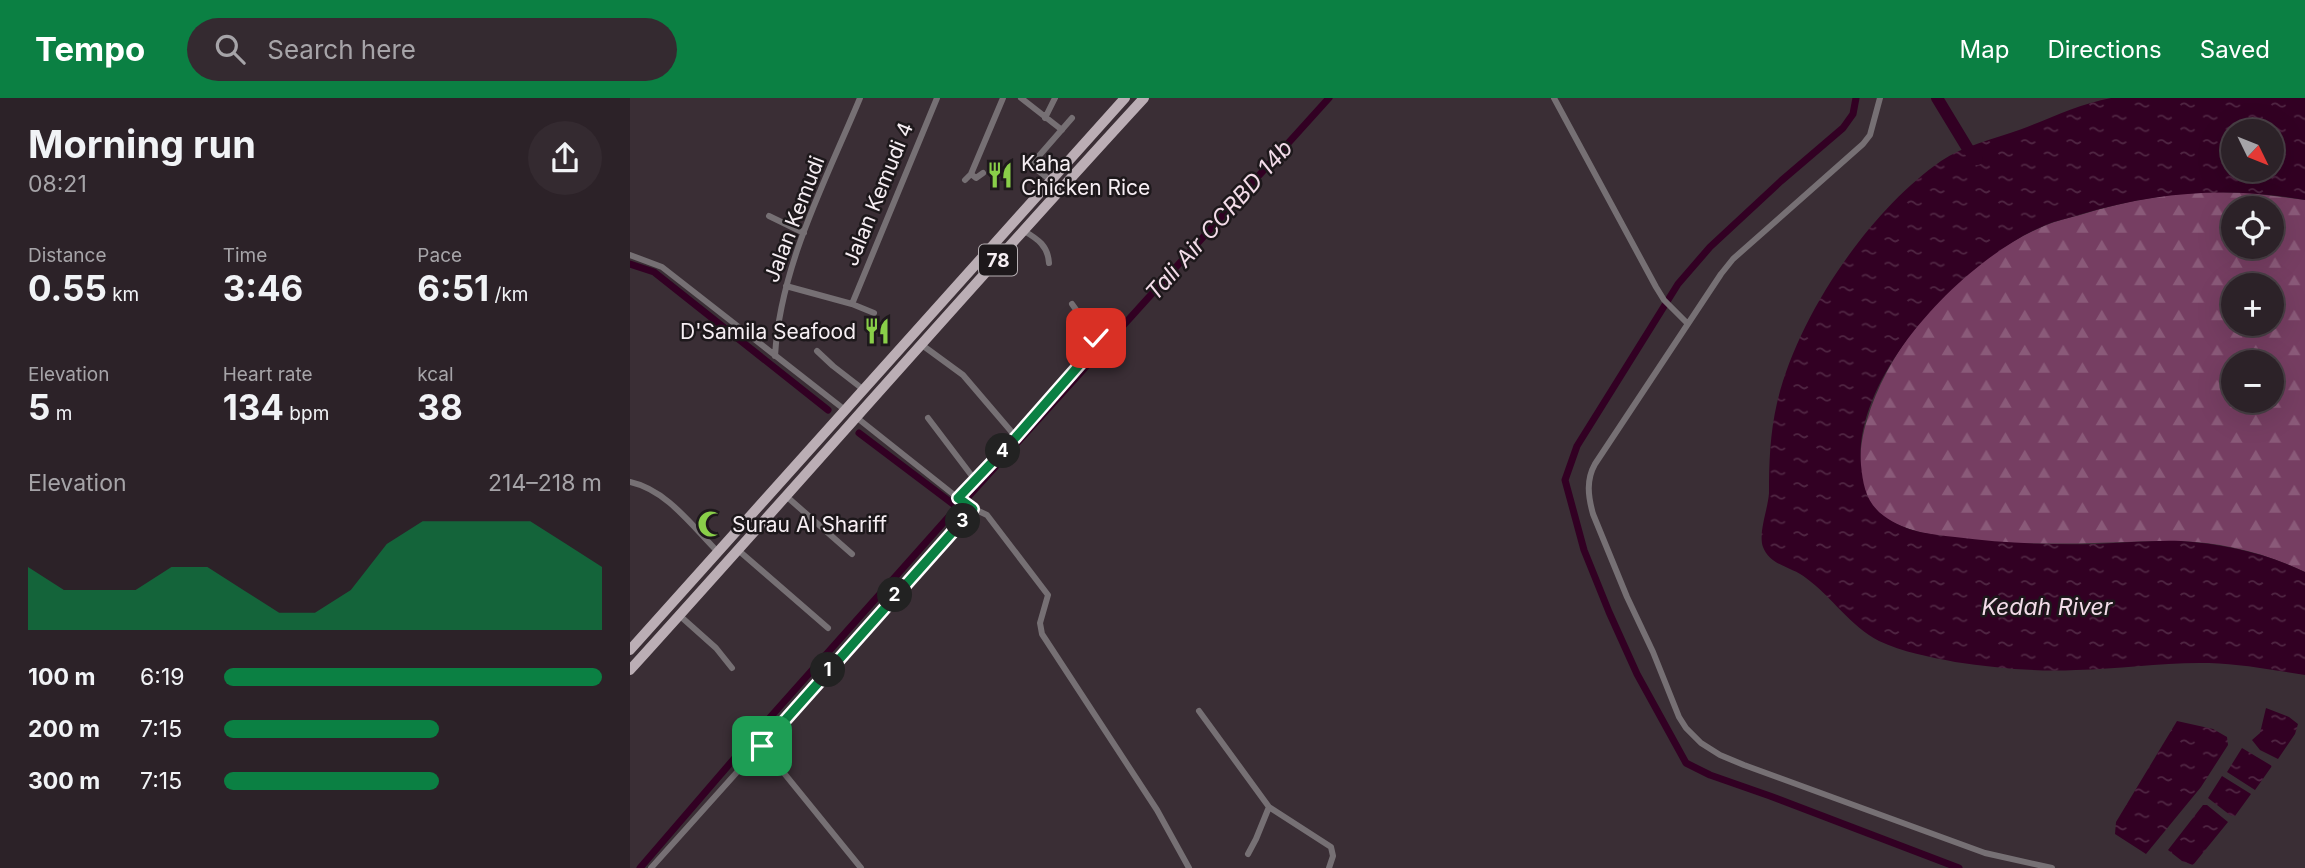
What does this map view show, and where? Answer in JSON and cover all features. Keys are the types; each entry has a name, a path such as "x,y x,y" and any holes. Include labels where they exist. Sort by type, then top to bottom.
{"main road":[{"name":"78","path":"630,650 1125,98"},
{"name":"78","path":"630,670 839,434 1144,98"}],"street":[{"name":"Jalan Kemudi","path":"775,356 777,323 786,286 804,233 860,98"},
{"name":"Jalan Kemudi 4","path":"852,304 937,98"},
{"path":"965,180 971,174 1003,98"},
{"path":"1021,98 1062,130"},
{"path":"1045,118 1055,98"},
{"path":"1554,98 1664,300 1688,324"},
{"path":"1881,98 1870,135 1863,144 1733,259 1721,274 1592,470 1588,486 1593,514 1670,697 1686,728 1708,748 1744,765 1985,853 2052,868"},
{"path":"1050,180 1031,165 1072,118"},
{"path":"971,174 976,178 983,173"},
{"path":"769,216 804,233"},
{"path":"1024,231 1042,243 1049,263"},
{"path":"630,255 662,267 844,411"},
{"path":"786,286 852,304 874,313"},
{"path":"959,499 1096,344 1094,334 1072,304"},
{"path":"922,345 963,375 1016,437"},
{"path":"817,351 864,390"},
{"path":"928,418 975,480"},
{"path":"854,419 959,499 986,516 1048,595 1040,623 1042,634 1157,810 1189,868"},
{"path":"630,482 647,487 660,495 718,552"},
{"path":"786,496 852,554"},
{"path":"651,868 762,746 971,507"},
{"path":"738,550 828,628"},
{"path":"680,615 716,648 732,668"},
{"path":"1199,711 1269,807 1331,847 1333,856 1329,868"},
{"path":"762,746 861,868"},
{"path":"1248,855 1269,807"}],"green space":[{"path":"2215,192 2274,196 2221,196 2221,259 2284,259 2284,197 2305,200 2305,572 2243,550 2194,542 2016,543 1929,534 1895,523 1873,507 1863,488 1860,465 1867,420 1894,359 1935,304 1987,259 2048,224 2163,196"}],"water":[{"name":"Kedah River","path":"2111,98 2305,98 2305,200 2221,192 2165,196 2059,220 2015,241 1983,263 1951,291 1921,322 1895,357 1875,393 1863,430 1861,465 1866,493 1878,511 1892,521 1927,533 2042,544 2197,542 2244,550 2290,565 2305,572 2305,675 2209,663 2030,670 1955,662 1916,654 1888,645 1869,635 1801,574 1771,558 1763,547 1762,535 1769,493 1777,403 1801,336 1839,269 1887,208 1941,161 1969,147"},
{"path":"2266,708 2289,717 2298,724 2295,734 2278,759 2260,750 2252,740 2260,733"},
{"path":"2177,721 2213,729 2227,737 2228,745 2201,787 2146,854 2115,834 2116,822"},
{"path":"2242,748 2272,766 2255,790 2227,772"},
{"path":"2222,776 2251,794 2235,816 2208,798"},
{"path":"2203,805 2207,805 2228,822 2193,865 2182,861 2168,850"}],"waterway":[{"name":"Tali Air CCRBD 14b","path":"968,497 1329,98"},
{"path":"1856,98 1853,114 1843,128 1710,247 1678,284 1577,446 1565,480 1584,550 1609,612 1637,674 1686,763 1710,775 1959,868"},
{"path":"1937,98 1977,159"},
{"path":"630,264 654,272 828,410"},
{"path":"859,433 957,507"},
{"path":"640,868 960,504"}],"place":[{"name":"Kaha Chicken Rice","path":"1000,175"},
{"name":"D'Samila Seafood","path":"877,331"},
{"name":"Surau Al Shariff","path":"711,524"}],"route":[{"path":"762,746 973,509 958,498 1089,354 1096,345 1096,338"}]}
